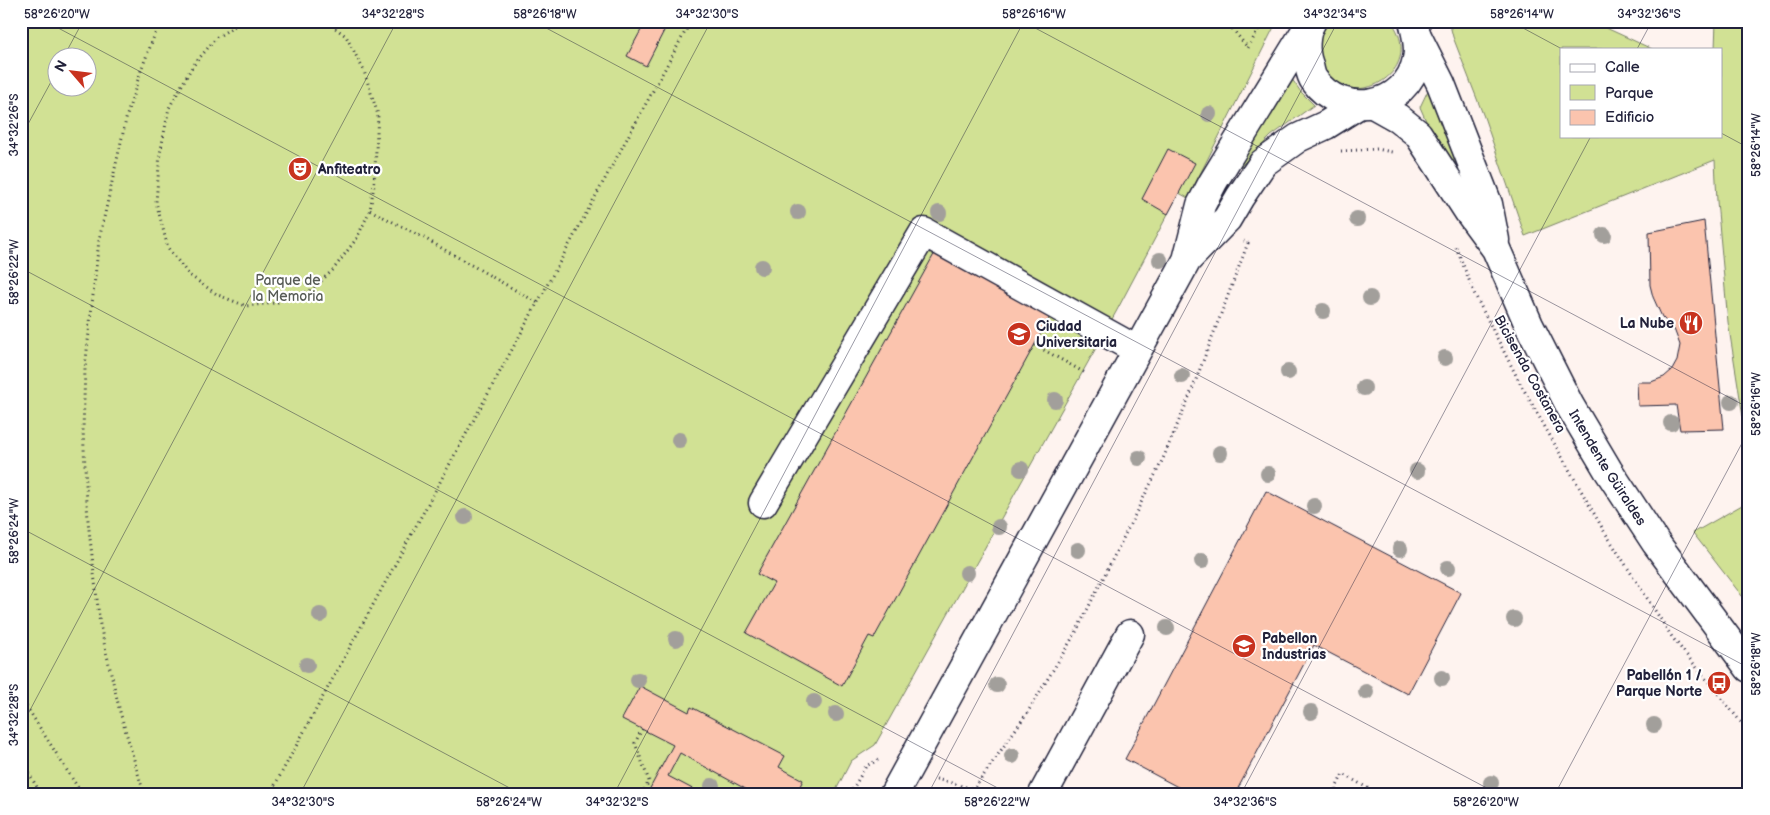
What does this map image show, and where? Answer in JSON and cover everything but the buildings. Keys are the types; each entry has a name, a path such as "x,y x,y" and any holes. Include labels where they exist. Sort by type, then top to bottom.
{"main road":[{"name":"Intendente Güiraldes","path":"1310,24 1304,53 1313,79 1332,98 1365,105 1398,118 1418,134 1468,211 1496,249 1529,325 1566,398 1608,470 1656,543 1749,668"},
{"path":"894,794 1187,260 1201,205 1213,182 1310,24"},
{"name":"Intendente Güiraldes","path":"1415,29 1440,84 1488,204 1496,249"},
{"path":"1187,260 1227,220 1263,163 1298,138 1365,105 1393,96 1409,80 1417,59 1415,29"},
{"path":"763,503 924,232 1137,350"},
{"path":"1044,794 1130,634"}],"path":[{"path":"144,794 120,712 100,625 88,521 83,430 85,369 99,240 127,115 140,73 160,21"},
{"path":"243,21 217,37 192,67 169,108 160,154 156,202 168,248 188,275 218,295 246,306 275,303 310,291 333,270 357,238 370,210 374,185 378,115 364,72 346,36 326,21"},
{"path":"270,794 691,21"},
{"path":"1226,21 1248,48 1262,21"},
{"path":"1335,152 1353,149 1377,149 1398,154"},
{"path":"370,210 424,238 538,303"},
{"path":"968,794 974,789 1027,713 1076,632 1162,461 1192,390 1248,243 1238,238"},
{"name":"Bicisenda Costanera","path":"1454,240 1479,304 1520,383 1604,531 1672,636 1749,732"},
{"path":"1034,345 1087,374"},
{"path":"21,698 82,794"},
{"path":"642,729 634,742 649,781 642,794"},
{"path":"21,760 40,794"},
{"path":"1333,794 1343,774 1378,794"}],"green space":[{"name":"Parque de la Memoria","path":"21,21 1277,21 1188,198 1179,193 1116,312 875,745 851,761 834,794 21,794"},
{"path":"1330,21 1391,21 1400,41 1399,59 1391,74 1377,84 1360,88 1344,86 1329,76 1320,57 1319,42 1322,33"},
{"path":"1449,21 1591,21 1650,48 1560,48 1560,138 1722,138 1722,48 1715,48 1716,21 1749,21 1749,455 1728,322 1715,160 1525,236 1484,117 1453,37"},
{"path":"1289,75 1301,92 1314,105 1271,136 1237,170"},
{"path":"1431,84 1469,196 1433,137 1420,107"},
{"path":"1749,501 1749,605 1693,533"}],"place":[{"name":"Anfiteatro","path":"300,169"},
{"name":"La Nube","path":"1691,323"},
{"name":"Ciudad Universitaria","path":"1019,334"},
{"name":"Pabellon Industrias","path":"1244,646"},
{"name":"Pabellón 1 / Parque Norte","path":"1719,683"}]}
